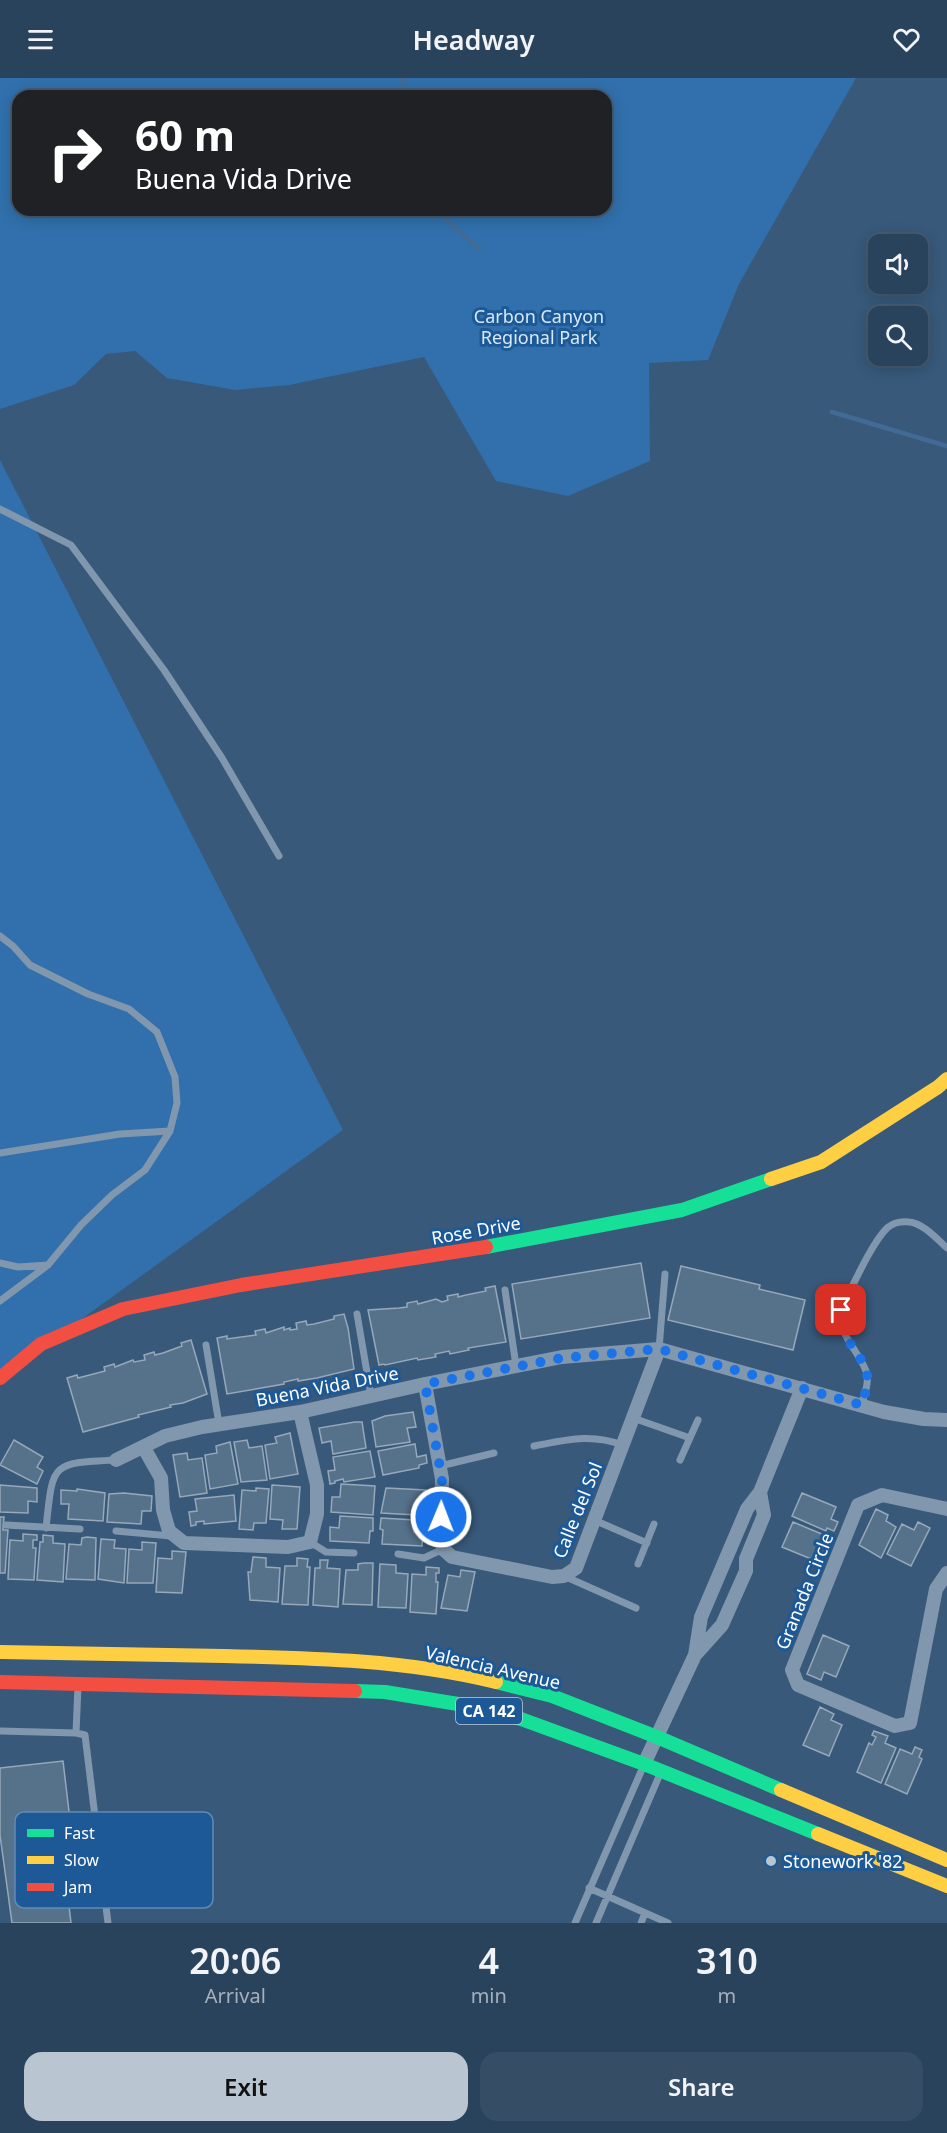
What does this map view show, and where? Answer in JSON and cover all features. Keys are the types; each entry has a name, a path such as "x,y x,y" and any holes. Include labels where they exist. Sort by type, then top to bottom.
{"main road":[{"name":"Rose Drive","path":"0,1378 40,1344 123,1309 242,1285 473,1250 682,1210 820,1162 947,1079"},
{"name":"Valencia Avenue","path":"0,1652 320,1658 388,1664 467,1675 552,1696 657,1737 947,1860"},
{"name":"CA 142","path":"0,1682 323,1689 385,1692 458,1704 521,1719 644,1764 947,1886"}],"street":[{"name":"Buena Vida Drive","path":"116,1460 165,1436 219,1424 300,1412 425,1384 562,1358 659,1349 884,1412 924,1419 947,1420"},
{"name":"Calle del Sol","path":"443,1549 452,1557 552,1577 564,1576 576,1568 659,1349"},
{"path":"425,1384 442,1479 441,1536 443,1549"},
{"path":"644,1764 695,1655 701,1617 747,1509 760,1492 802,1388"},
{"path":"144,1448 161,1478 163,1510 169,1531 184,1543 288,1547 310,1542 317,1514 317,1485 300,1412"},
{"path":"695,1655 722,1625 746,1571 746,1559 764,1515 760,1492"},
{"name":"Granada Circle","path":"947,1509 882,1495 858,1506 792,1670 798,1685 895,1726 910,1723 936,1590 947,1573"}],"lane":[{"path":"0,509 71,544 164,670 222,758 279,856"},
{"path":"0,936 14,946 30,965 88,994 129,1009 157,1032 175,1077 177,1103 170,1131 146,1170 112,1195 81,1225 48,1265 0,1300"},
{"path":"0,1153 120,1134 170,1131"},
{"path":"862,1405 867,1383 866,1371 843,1332 840,1320 841,1310 878,1241 888,1227 898,1222 911,1221 947,1248"},
{"path":"0,1263 18,1267 48,1265"},
{"path":"659,1349 665,1274"},
{"path":"505,1290 516,1366"},
{"path":"357,1314 371,1396"},
{"path":"207,1345 219,1424"},
{"path":"633,1419 690,1438"},
{"path":"680,1460 698,1420"},
{"path":"534,1446 580,1437 606,1439 623,1445"},
{"path":"440,1466 494,1453"},
{"name":"Buena Vida Drive","path":"46,1528 51,1481 60,1468 75,1461 116,1460"},
{"path":"594,1520 647,1543"},
{"path":"638,1564 654,1524"},
{"path":"6,1526 80,1529"},
{"path":"116,1532 176,1536"},
{"path":"310,1542 326,1552 354,1553"},
{"path":"398,1554 418,1558 443,1549"},
{"path":"564,1576 636,1608"},
{"path":"76,1733 78,1684"},
{"path":"0,1731 85,1735 94,1812"},
{"path":"576,1923 589,1888 644,1764"},
{"path":"596,1923 662,1771"},
{"path":"589,1888 668,1923"},
{"path":"106,1908 108,1923"},
{"path":"641,1923 645,1914"}],"green space":[{"name":"Carbon Canyon Regional Park","path":"0,78 856,78 739,284 708,360 649,363 650,461 568,496 496,481 424,357 289,385 235,390 167,378 135,351 106,354 74,385 0,409"},
{"path":"0,460 343,1130 0,1378"}],"building":[{"path":"641,1263 650,1318 521,1339 512,1284"},
{"path":"681,1266 760,1285 759,1289 805,1300 793,1350 668,1320"},
{"path":"495,1286 506,1342 468,1348 469,1350 450,1354 449,1351 435,1354 436,1357 379,1365 368,1310 407,1307 407,1303 417,1301 418,1304 436,1299 442,1302 448,1300 447,1296 458,1294 458,1297 486,1291 485,1288"},
{"path":"344,1314 354,1369 227,1394 217,1338 256,1335 255,1331 265,1329 266,1333 284,1327 284,1330 297,1329 296,1323 306,1321 307,1325 314,1324"},
{"path":"191,1340 207,1394 170,1405 171,1407 138,1415 139,1417 83,1432 67,1378 77,1375 78,1378 105,1371 104,1367 114,1364 115,1367 133,1360 134,1362 145,1360 144,1355 154,1352 155,1355 163,1353"},
{"path":"413,1412 416,1427 407,1428 410,1442 376,1447 372,1421 385,1416"},
{"path":"362,1422 366,1448 333,1454 331,1441 322,1443 319,1428"},
{"path":"290,1433 298,1474 270,1479 265,1445 277,1443 275,1437"},
{"path":"14,1440 43,1457 37,1467 43,1471 37,1484 0,1465"},
{"path":"247,1440 249,1448 262,1446 267,1480 241,1482 234,1442"},
{"path":"230,1442 238,1484 210,1489 205,1455 217,1453 216,1446"},
{"path":"415,1444 417,1457 426,1455 427,1463 419,1465 419,1468 383,1475 378,1451"},
{"path":"370,1451 375,1477 344,1482 343,1479 330,1484 328,1471 335,1470 333,1457"},
{"path":"187,1453 188,1460 202,1458 207,1493 180,1497 173,1455"},
{"path":"341,1484 375,1486 373,1515 331,1512 332,1497 340,1497"},
{"path":"0,1485 37,1488 37,1502 28,1501 28,1513 0,1512"},
{"path":"272,1485 300,1487 297,1529 282,1529 283,1520 270,1519"},
{"path":"256,1488 269,1489 266,1523 254,1523 253,1530 239,1529 242,1490 256,1491"},
{"path":"386,1488 426,1490 425,1504 417,1503 416,1515 381,1513"},
{"path":"77,1489 105,1493 103,1521 68,1519 69,1504 61,1504 61,1490 77,1491"},
{"path":"802,1493 836,1507 831,1519 838,1522 834,1531 827,1528 826,1531 792,1516"},
{"path":"109,1494 152,1496 151,1511 142,1511 141,1524 107,1522"},
{"path":"234,1495 236,1521 204,1524 204,1521 196,1522 196,1525 191,1526 189,1512 197,1511 195,1499"},
{"path":"876,1509 888,1515 886,1521 896,1527 881,1558 859,1545"},
{"path":"340,1516 373,1518 373,1531 370,1531 369,1543 330,1541 330,1527 339,1528"},
{"path":"0,1517 4,1517 3,1530 8,1530 5,1573 0,1573"},
{"path":"381,1518 415,1520 414,1532 423,1533 422,1546 382,1544"},
{"path":"793,1522 824,1535 819,1546 825,1549 821,1563 782,1547"},
{"path":"918,1522 930,1528 911,1566 887,1554 902,1524 914,1530"},
{"path":"23,1534 37,1535 37,1540 33,1540 33,1548 36,1548 34,1580 8,1579 10,1540 23,1541"},
{"path":"43,1535 53,1536 53,1543 65,1544 63,1582 37,1580 40,1542 43,1542"},
{"path":"82,1538 96,1538 95,1580 66,1579 69,1544 81,1545"},
{"path":"101,1539 115,1540 114,1548 126,1549 124,1583 98,1579"},
{"path":"142,1542 156,1543 153,1583 127,1583 129,1549 142,1550"},
{"path":"172,1551 186,1552 182,1593 156,1592 158,1558 172,1559"},
{"path":"253,1557 266,1558 266,1567 280,1568 278,1602 250,1600 248,1572 251,1572"},
{"path":"297,1558 308,1559 307,1567 310,1567 308,1605 282,1604 285,1566 297,1566"},
{"path":"320,1560 328,1560 327,1568 340,1569 338,1607 313,1605 315,1568 320,1568"},
{"path":"373,1563 372,1605 343,1604 346,1570 358,1570 358,1564"},
{"path":"380,1564 396,1565 396,1573 408,1574 406,1608 378,1607"},
{"path":"426,1567 439,1568 439,1573 436,1573 436,1582 438,1582 436,1614 410,1612 412,1574 426,1575"},
{"path":"461,1570 475,1572 467,1611 441,1608 448,1575 460,1577"},
{"path":"823,1635 849,1646 836,1677 824,1672 821,1680 807,1674"},
{"path":"820,1707 834,1714 831,1720 842,1725 829,1756 803,1745"},
{"path":"874,1731 888,1736 885,1743 896,1748 881,1783 857,1772 869,1743 872,1745 876,1737 872,1735"},
{"path":"915,1747 922,1750 919,1757 922,1759 907,1794 885,1784 900,1749 912,1754"},
{"path":"63,1761 69,1812 15,1812 15,1908 69,1908 71,1923 12,1923 0,1835 0,1768"}],"waterway":[{"path":"402,78 405,90"},
{"path":"443,216 479,249"},
{"path":"832,412 947,446"}],"traffic: fast":[{"path":"486,1247 682,1210 771,1179"},
{"path":"496,1682 552,1696 657,1737 781,1790"},
{"path":"355,1691 385,1692 458,1704 521,1719 644,1764 818,1834"}],"traffic: slow":[{"path":"771,1179 821,1162 947,1079"},
{"path":"0,1652 327,1659 429,1669 496,1682"},
{"path":"781,1790 947,1860"},
{"path":"818,1834 947,1886"}],"traffic: jam":[{"path":"0,1378 41,1344 123,1309 241,1285 486,1247"},
{"path":"0,1682 355,1691"}],"place":[{"name":"Stonework '82","path":"771,1861"}],"route":[{"path":"441,1517 442,1479 425,1384 562,1358 659,1349 862,1405 867,1383 866,1371 843,1332 840,1320 841,1310"}]}
